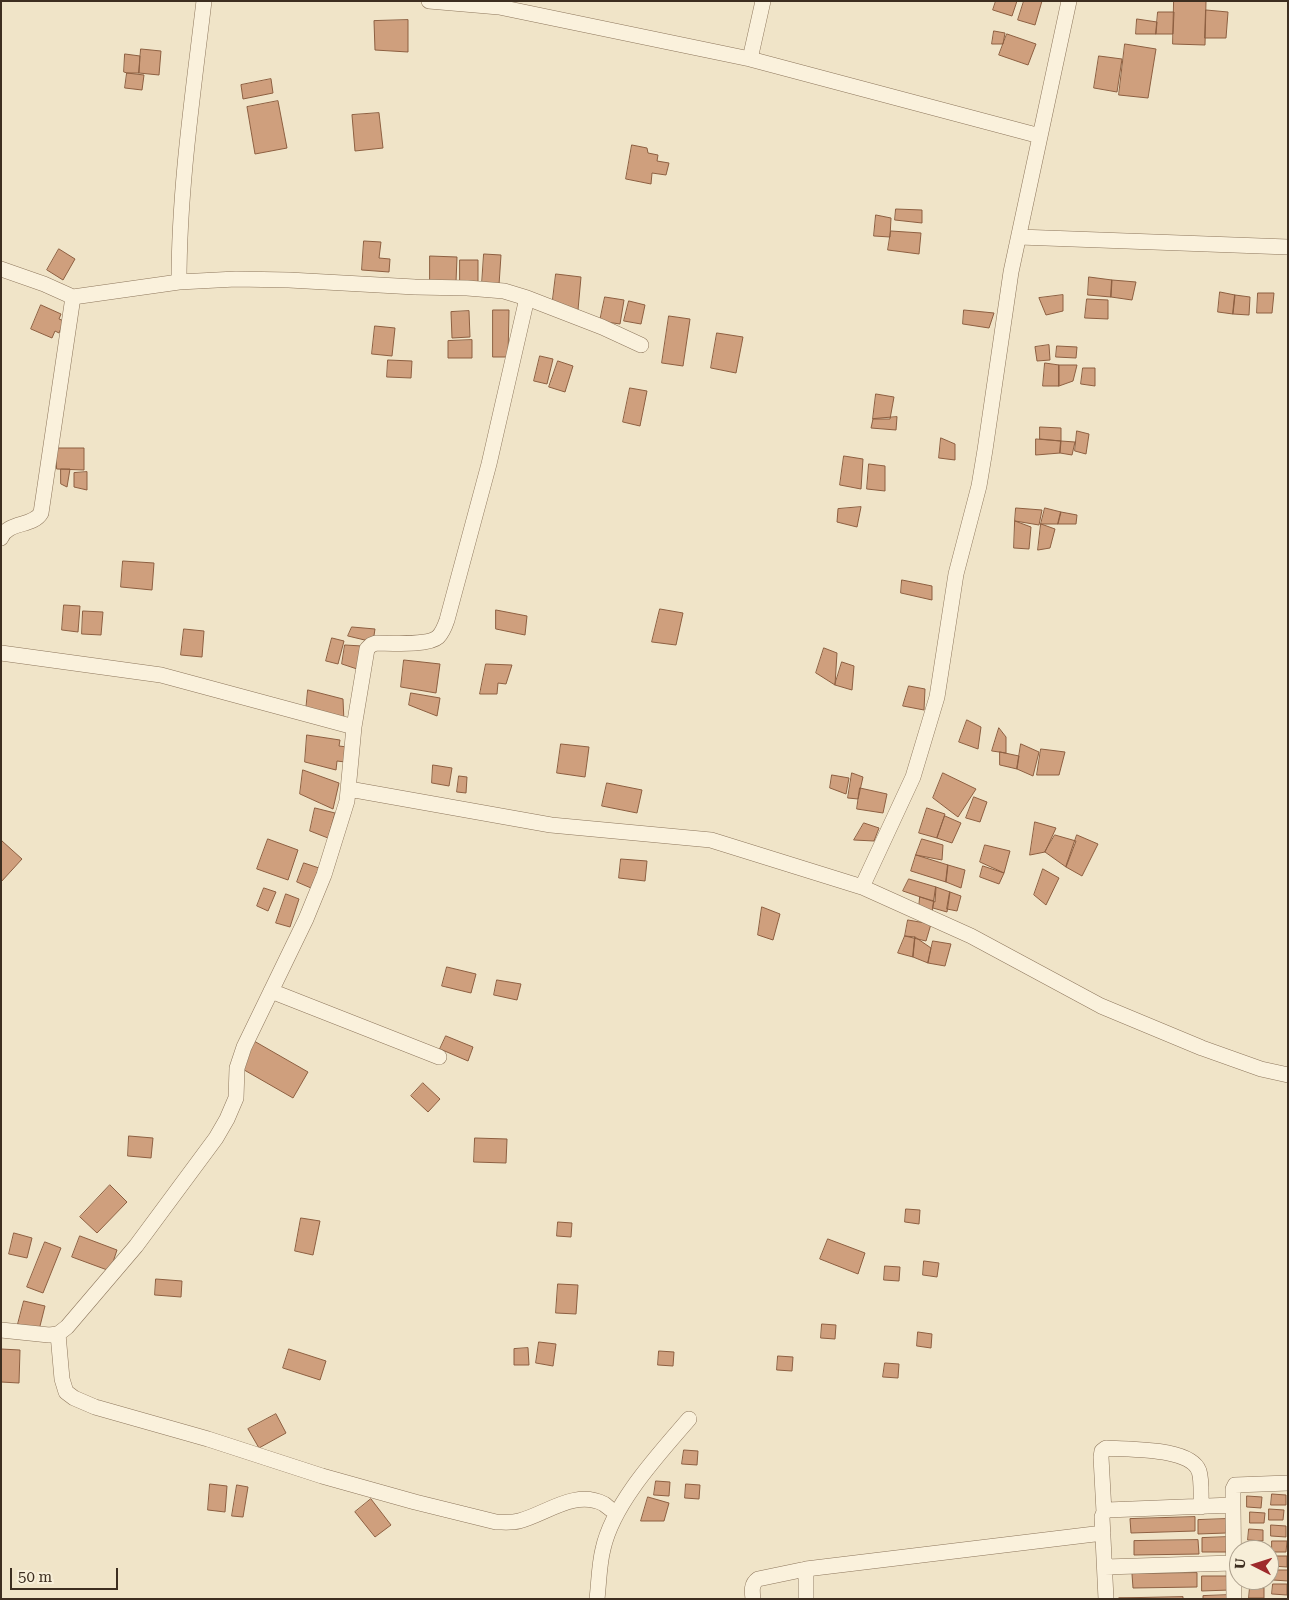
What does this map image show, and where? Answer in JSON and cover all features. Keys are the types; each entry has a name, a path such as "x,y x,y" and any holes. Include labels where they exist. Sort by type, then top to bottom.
{"street":[{"path":"179,282 179,242 184,168 204,1"},
{"path":"429,1 500,7 750,59 1040,136"},
{"path":"750,59 762,1"},
{"path":"862,887 913,777 937,697 956,574 979,486 986,450 1011,272 1069,1"},
{"path":"1019,237 1288,247"},
{"path":"1,269 44,284 73,297 179,282 236,279 468,288 504,292 527,298 602,327 641,345"},
{"path":"1,538 6,530 36,518 41,513 73,297"},
{"path":"1,1330 42,1335 58,1334 79,1315 136,1246 228,1119 236,1098 238,1068 242,1053 306,919 324,875 347,800 354,727 367,649 376,643 433,640 443,632 489,464 527,298"},
{"path":"1,653 161,675 354,727"},
{"path":"349,790 551,825 711,840 862,887 971,936 1101,1006 1261,1070 1288,1075"},
{"path":"272,990 439,1057"},
{"path":"58,1334 62,1379 66,1392 74,1398 95,1407 208,1439 341,1481 496,1522 520,1521 566,1502 581,1499 594,1500 604,1504 616,1514"},
{"path":"597,1599 603,1549 616,1514 647,1468 689,1419"},
{"path":"1106,1599 1102,1517 1104,1512 1102,1451 1106,1448 1161,1451 1186,1459 1199,1472 1201,1507"},
{"path":"1233,1540 1233,1489 1235,1484 1288,1483"},
{"path":"1104,1512 1107,1510 1233,1505"},
{"path":"753,1599 752,1587 758,1579 806,1569 1103,1533"},
{"path":"1105,1567 1229,1563"},
{"path":"806,1569 806,1599"}],"building":[{"path":"996,1 1017,1 1012,16 993,10"},
{"path":"1024,1 1042,1 1035,25 1018,20"},
{"path":"1174,1 1206,1 1205,45 1173,44"},
{"path":"1206,10 1228,12 1226,38 1205,38"},
{"path":"1158,12 1174,12 1173,34 1156,34"},
{"path":"1137,19 1157,22 1156,34 1136,34"},
{"path":"408,20 408,52 375,50 374,21"},
{"path":"994,31 1005,33 1003,44 992,44"},
{"path":"1007,34 1036,44 1028,65 999,55"},
{"path":"1125,44 1156,49 1148,98 1119,95"},
{"path":"141,49 161,51 159,75 139,73"},
{"path":"125,54 140,56 139,73 124,72"},
{"path":"1099,56 1122,59 1117,92 1094,88"},
{"path":"127,73 144,75 142,90 125,88"},
{"path":"271,79 273,93 243,99 241,85"},
{"path":"278,101 287,148 255,154 247,107"},
{"path":"379,113 383,148 355,151 352,115"},
{"path":"632,145 647,148 648,153 658,155 657,161 669,163 666,175 652,173 651,184 626,179"},
{"path":"896,209 922,210 922,223 895,220"},
{"path":"876,215 891,218 890,237 874,236"},
{"path":"891,231 921,233 919,254 888,250"},
{"path":"364,241 381,242 379,258 390,259 389,272 362,270"},
{"path":"59,249 75,259 63,280 47,270"},
{"path":"484,254 501,255 499,285 482,284"},
{"path":"430,256 457,257 456,282 430,282"},
{"path":"460,260 478,260 478,282 460,282"},
{"path":"556,274 581,277 578,310 552,307"},
{"path":"1089,277 1112,280 1111,297 1088,295"},
{"path":"1112,280 1136,282 1132,300 1111,297"},
{"path":"1220,292 1235,295 1233,314 1218,312"},
{"path":"1258,293 1274,293 1272,313 1257,313"},
{"path":"1063,295 1063,311 1046,315 1039,298"},
{"path":"1235,295 1250,297 1249,315 1233,314"},
{"path":"605,297 624,300 620,324 600,321"},
{"path":"1087,299 1108,300 1108,319 1085,318"},
{"path":"629,301 645,305 641,324 624,321"},
{"path":"41,305 61,314 59,319 64,321 59,333 55,331 52,338 31,329"},
{"path":"493,310 509,310 508,357 493,357"},
{"path":"964,310 994,313 989,328 963,324"},
{"path":"469,311 470,337 452,338 451,312"},
{"path":"669,316 690,319 683,366 662,363"},
{"path":"375,326 395,328 392,356 372,354"},
{"path":"717,333 743,337 736,373 711,368"},
{"path":"472,340 472,358 448,358 448,341"},
{"path":"1049,345 1050,360 1037,361 1035,347"},
{"path":"1057,346 1077,347 1076,358 1056,357"},
{"path":"540,356 553,359 547,384 534,381"},
{"path":"388,360 412,361 411,378 387,377"},
{"path":"558,361 573,366 565,392 549,387"},
{"path":"1045,363 1059,365 1059,386 1043,386"},
{"path":"1059,365 1077,365 1073,381 1059,386"},
{"path":"1083,368 1095,368 1095,386 1081,384"},
{"path":"630,388 647,391 640,426 623,422"},
{"path":"876,394 894,397 890,419 873,419"},
{"path":"897,417 896,430 871,428 873,419"},
{"path":"1040,427 1061,428 1061,441 1040,439"},
{"path":"1077,431 1089,434 1086,454 1075,451"},
{"path":"941,438 955,444 955,460 939,458"},
{"path":"1036,439 1061,441 1060,453 1036,455"},
{"path":"1061,441 1075,442 1072,455 1060,453"},
{"path":"56,448 84,448 84,470 57,469"},
{"path":"844,456 863,459 861,489 840,485"},
{"path":"869,464 885,466 885,491 867,489"},
{"path":"61,469 70,469 67,487 61,484"},
{"path":"87,472 87,490 74,487 74,473"},
{"path":"861,507 857,527 837,522 838,509"},
{"path":"1016,508 1042,510 1039,525 1015,521"},
{"path":"1045,508 1061,512 1058,524 1041,524"},
{"path":"1061,512 1077,515 1076,524 1058,524"},
{"path":"1015,521 1031,527 1029,549 1014,548"},
{"path":"1041,524 1055,529 1050,548 1038,550"},
{"path":"123,561 154,563 152,590 121,587"},
{"path":"902,580 932,586 932,600 901,593"},
{"path":"64,605 80,606 78,632 62,630"},
{"path":"660,609 683,613 676,645 652,642"},
{"path":"496,610 527,616 525,635 496,629"},
{"path":"83,611 103,612 101,635 82,634"},
{"path":"352,627 375,629 373,642 348,636"},
{"path":"184,629 204,631 202,657 181,655"},
{"path":"332,638 344,641 338,664 326,661"},
{"path":"345,645 362,646 360,670 342,664"},
{"path":"824,648 837,653 835,685 816,673"},
{"path":"404,660 440,664 436,693 401,687"},
{"path":"842,662 854,666 852,690 835,685"},
{"path":"486,664 512,665 506,684 498,683 497,694 480,694"},
{"path":"909,686 925,689 924,710 903,706"},
{"path":"308,690 343,699 344,722 306,711"},
{"path":"411,693 440,698 437,716 409,705"},
{"path":"967,720 981,727 978,749 959,742"},
{"path":"999,728 1006,737 1006,753 992,751"},
{"path":"307,735 340,740 339,746 347,747 345,762 337,761 336,770 305,762"},
{"path":"561,744 589,747 585,777 557,773"},
{"path":"1021,744 1039,752 1033,776 1017,769"},
{"path":"1041,749 1065,752 1059,775 1037,775"},
{"path":"1000,752 1019,756 1017,769 1000,765"},
{"path":"433,765 452,768 449,786 432,783"},
{"path":"303,770 339,783 333,809 300,794"},
{"path":"852,773 863,777 858,799 848,798"},
{"path":"943,773 976,789 958,817 933,798"},
{"path":"832,775 849,778 846,794 830,788"},
{"path":"459,776 467,777 466,793 457,792"},
{"path":"607,783 642,790 637,813 602,806"},
{"path":"860,788 887,794 883,813 857,809"},
{"path":"974,797 987,802 980,822 966,818"},
{"path":"315,808 335,813 328,838 310,831"},
{"path":"927,808 945,814 937,838 919,833"},
{"path":"945,816 961,823 952,843 937,838"},
{"path":"1035,822 1056,828 1045,852 1030,855"},
{"path":"864,823 879,828 874,841 854,840"},
{"path":"1055,835 1076,841 1066,867 1045,852"},
{"path":"1077,835 1098,844 1082,876 1066,867"},
{"path":"268,839 298,850 288,880 257,869"},
{"path":"922,839 943,845 942,860 916,855"},
{"path":"1,842 22,859 1,882"},
{"path":"985,845 1010,851 1004,873 980,862"},
{"path":"916,855 948,865 946,882 911,871"},
{"path":"621,859 647,861 645,881 619,878"},
{"path":"304,863 319,868 311,888 297,882"},
{"path":"948,865 965,870 961,888 946,882"},
{"path":"983,866 1004,873 999,884 980,877"},
{"path":"1043,869 1059,878 1046,905 1034,895"},
{"path":"909,879 936,887 935,902 903,891"},
{"path":"936,887 950,892 947,912 933,908"},
{"path":"264,888 276,892 268,911 257,906"},
{"path":"950,892 961,896 957,911 947,909"},
{"path":"286,894 299,899 290,927 276,923"},
{"path":"920,897 934,901 932,912 919,909"},
{"path":"762,907 780,914 773,940 758,935"},
{"path":"908,920 931,924 926,941 905,936"},
{"path":"905,936 915,937 913,957 898,953"},
{"path":"915,937 931,948 928,963 913,957"},
{"path":"933,941 951,944 945,966 928,963"},
{"path":"447,967 476,974 471,993 442,986"},
{"path":"497,980 521,984 517,1000 494,995"},
{"path":"446,1036 473,1047 468,1061 440,1049"},
{"path":"254,1041 308,1072 293,1098 239,1067"},
{"path":"423,1083 440,1099 428,1112 411,1096"},
{"path":"129,1136 153,1138 151,1158 128,1156"},
{"path":"475,1138 507,1139 506,1163 474,1162"},
{"path":"110,1185 127,1202 97,1233 80,1217"},
{"path":"906,1209 920,1210 919,1224 905,1222"},
{"path":"301,1218 320,1221 313,1255 295,1251"},
{"path":"558,1222 572,1223 571,1237 557,1236"},
{"path":"14,1233 32,1238 27,1258 9,1254"},
{"path":"80,1236 117,1250 110,1271 72,1257"},
{"path":"828,1239 865,1253 858,1274 820,1259"},
{"path":"45,1242 61,1248 43,1293 27,1287"},
{"path":"924,1261 939,1263 937,1277 923,1275"},
{"path":"885,1266 900,1267 899,1281 884,1280"},
{"path":"156,1279 182,1281 181,1297 155,1295"},
{"path":"558,1284 578,1285 576,1314 556,1313"},
{"path":"24,1301 45,1306 39,1330 18,1324"},
{"path":"822,1324 836,1325 835,1339 821,1338"},
{"path":"918,1332 932,1334 931,1348 917,1346"},
{"path":"539,1342 556,1344 553,1366 536,1363"},
{"path":"528,1348 529,1365 514,1365 514,1349"},
{"path":"1,1349 20,1350 19,1383 1,1382"},
{"path":"289,1349 326,1361 320,1380 283,1368"},
{"path":"659,1351 674,1352 673,1366 658,1365"},
{"path":"778,1356 793,1357 792,1371 777,1370"},
{"path":"885,1363 899,1364 898,1378 883,1377"},
{"path":"276,1414 286,1433 259,1448 248,1429"},
{"path":"684,1450 698,1451 697,1465 682,1464"},
{"path":"656,1481 670,1482 669,1496 654,1495"},
{"path":"210,1484 227,1486 225,1512 208,1510"},
{"path":"686,1484 700,1485 699,1499 685,1498"},
{"path":"237,1485 248,1487 243,1517 232,1516"},
{"path":"1272,1494 1286,1495 1286,1505 1271,1505"},
{"path":"1247,1496 1262,1497 1261,1508 1247,1507"},
{"path":"648,1497 669,1503 664,1521 641,1521"},
{"path":"371,1499 391,1525 375,1537 355,1512"},
{"path":"1269,1509 1284,1510 1283,1520 1269,1520"},
{"path":"1250,1512 1265,1513 1264,1523 1250,1523"},
{"path":"1195,1517 1195,1531 1131,1533 1130,1519"},
{"path":"1226,1519 1226,1533 1198,1534 1198,1520"},
{"path":"1271,1525 1286,1526 1286,1537 1271,1536"},
{"path":"1249,1529 1263,1530 1263,1540 1248,1540"},
{"path":"1229,1537 1229,1552 1202,1552 1202,1538"},
{"path":"1198,1540 1199,1554 1134,1555 1134,1541"},
{"path":"1279,1541 1287,1541 1286,1552 1279,1552"},
{"path":"1279,1556 1287,1556 1287,1567 1279,1566"},
{"path":"1279,1570 1288,1570 1288,1581 1279,1580"},
{"path":"1197,1573 1197,1587 1133,1588 1132,1574"},
{"path":"1202,1576 1229,1576 1230,1590 1202,1591"},
{"path":"1279,1584 1287,1584 1287,1595 1272,1594 1272,1590 1279,1590"},
{"path":"1250,1590 1264,1590 1264,1598 1249,1598"},
{"path":"1230,1595 1230,1599 1203,1599 1203,1596"},
{"path":"1183,1597 1183,1599 1119,1598"}]}
